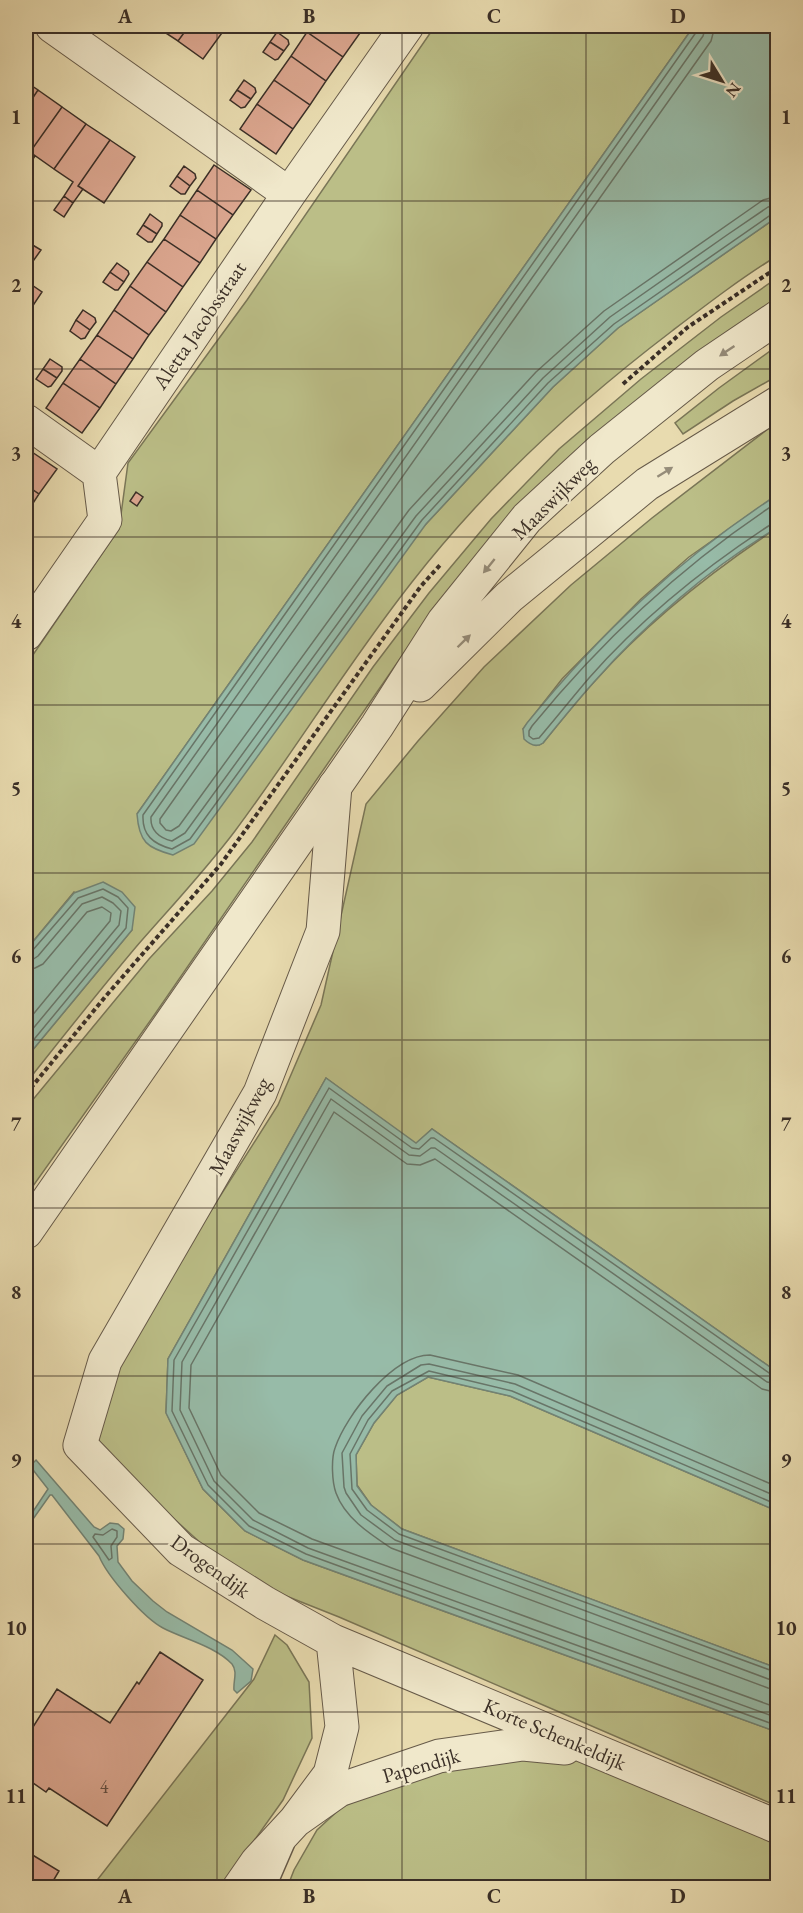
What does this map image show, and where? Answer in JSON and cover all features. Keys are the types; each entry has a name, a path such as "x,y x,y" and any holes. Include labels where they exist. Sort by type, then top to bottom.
{"street":[{"path":"52,26 289,194"},
{"name":"Aletta Jacobsstraat","path":"99,473 289,194 407,26"},
{"name":"Maaswijkweg","path":"26,1232 377,726 444,621 527,518 612,441 706,365 777,317"},
{"name":"Maaswijkweg","path":"377,726 509,597 646,484 777,403"},
{"path":"26,421 99,473 105,520 26,634"},
{"name":"Maaswijkweg","path":"80,1445 105,1360 260,1093 323,931 334,786"},
{"name":"Drogendijk","path":"80,1445 181,1550 265,1603 333,1641"},
{"name":"Korte Schenkeldijk","path":"333,1641 777,1827"},
{"name":"Papendijk","path":"239,1887 257,1862 295,1821 330,1774 342,1727 333,1641"},
{"name":"Papendijk","path":"295,1821 339,1790 439,1756 523,1744 594,1751"}],"lane":[{"path":"267,1887 295,1821"}],"green space":[{"path":"435,26 694,26 137,814 426,524 553,387 618,328 777,217 777,256 711,302 601,388 534,448 470,513 389,612 258,800 223,846 122,964 26,1083 26,1058 132,930 74,892 26,950 26,665 119,529 128,463 247,300"},
{"path":"777,278 777,299 710,347 406,650 155,1014 26,1196 26,1108 149,959 212,891 252,842 373,667 429,593 491,519 559,449 641,379 721,317"},
{"path":"777,346 777,376 733,401 683,434 675,423"},
{"path":"777,422 777,495 689,557 641,599 562,679 523,729 539,745 543,743 594,682 636,639 704,580 777,528 777,1372 432,1129 416,1144 326,1078 168,1359 166,1412 203,1489 245,1531 303,1560 777,1732 777,1806 339,1617 261,1586 215,1556 162,1508 99,1441 103,1387 125,1346 278,1105 321,1005 366,804 484,667 571,585 652,518"},
{"path":"428,1377 510,1396 777,1511 777,1668 402,1529 371,1505 357,1485 356,1455 374,1423 397,1395"},
{"path":"275,1635 287,1645 309,1682 312,1738 283,1800 221,1887 91,1888 254,1679"},
{"path":"558,1755 615,1771 777,1838 777,1887 287,1888 294,1870 317,1830 342,1807 384,1788 473,1760"}],"water":[{"path":"694,26 777,26 777,217 618,328 553,387 426,524 194,844 173,855 157,850 142,837 137,814"},
{"path":"777,495 777,528 728,560 657,618 614,660 543,743 533,745 524,739 523,729 555,690 643,599 707,545"},
{"path":"103,882 122,892 135,907 132,930 26,1058 26,950 74,893"},
{"path":"326,1078 416,1143 432,1129 777,1372 777,1511 510,1396 428,1377 397,1395 374,1423 356,1455 357,1486 371,1505 402,1529 777,1668 777,1732 303,1560 245,1531 203,1489 166,1413 168,1359"},
{"path":"36,1460 94,1527 100,1530 110,1523 118,1524 124,1529 123,1539 117,1546 118,1562 132,1581 167,1612 232,1650 253,1669 251,1681 237,1693 234,1690 234,1667 225,1658 217,1652 163,1628 146,1615 118,1585 99,1556 52,1495 26,1529 26,1522 48,1489 30,1466"}],"building":[{"path":"155,26 189,26 178,41"},
{"path":"189,26 227,26 203,59 178,41"},
{"path":"311,26 349,26 360,33 343,57 307,32"},
{"path":"349,26 365,26 360,33"},
{"path":"277,32 288,40 289,44 284,51 270,42"},
{"path":"307,32 343,57 326,81 291,56"},
{"path":"270,42 284,51 278,59 275,60 263,52"},
{"path":"291,56 326,81 310,105 274,80"},
{"path":"244,80 255,88 256,92 251,99 237,90"},
{"path":"274,80 310,105 293,129 257,104"},
{"path":"26,82 38,90 26,108"},
{"path":"38,90 62,107 30,152 35,156 26,170 26,108"},
{"path":"237,90 251,99 245,107 241,108 230,100"},
{"path":"257,104 293,129 276,154 240,129"},
{"path":"62,107 86,124 54,169 30,152"},
{"path":"86,124 110,140 78,186 83,189 73,203 64,196 73,182 54,169"},
{"path":"110,140 135,157 104,203 78,186"},
{"path":"214,165 251,190 233,215 197,190"},
{"path":"184,166 195,174 196,178 190,186 177,176"},
{"path":"177,176 190,186 185,194 181,194 170,186"},
{"path":"197,190 233,215 216,239 180,215"},
{"path":"64,196 73,203 64,217 54,210"},
{"path":"150,214 162,223 157,234 143,225"},
{"path":"180,215 216,239 200,263 164,239"},
{"path":"143,225 157,234 152,242 148,242 137,234"},
{"path":"164,239 200,263 183,287 147,262"},
{"path":"31,244 41,250 31,264 26,261 26,251"},
{"path":"147,262 183,287 166,312 130,286"},
{"path":"117,263 128,271 129,274 124,282 110,272"},
{"path":"110,272 124,282 118,290 103,282"},
{"path":"26,281 42,292 26,316"},
{"path":"130,286 166,312 149,335 114,310"},
{"path":"83,310 95,318 96,322 90,330 76,320"},
{"path":"114,310 149,335 133,359 97,335"},
{"path":"76,320 90,330 85,338 81,339 70,331"},
{"path":"97,335 133,359 116,384 80,359"},
{"path":"50,359 62,367 57,378 43,369"},
{"path":"80,359 116,384 100,408 63,383"},
{"path":"43,369 57,378 51,386 48,387 36,379"},
{"path":"63,383 100,408 82,433 46,408"},
{"path":"26,448 57,469 39,494 26,485"},
{"path":"26,485 39,494 26,514"},
{"path":"136,492 143,497 137,506 130,501"},
{"path":"160,1652 203,1680 107,1826 49,1788 46,1792 26,1778 26,1738 57,1689 110,1723"},
{"path":"26,1851 59,1871 49,1888 37,1888 26,1881"}]}
